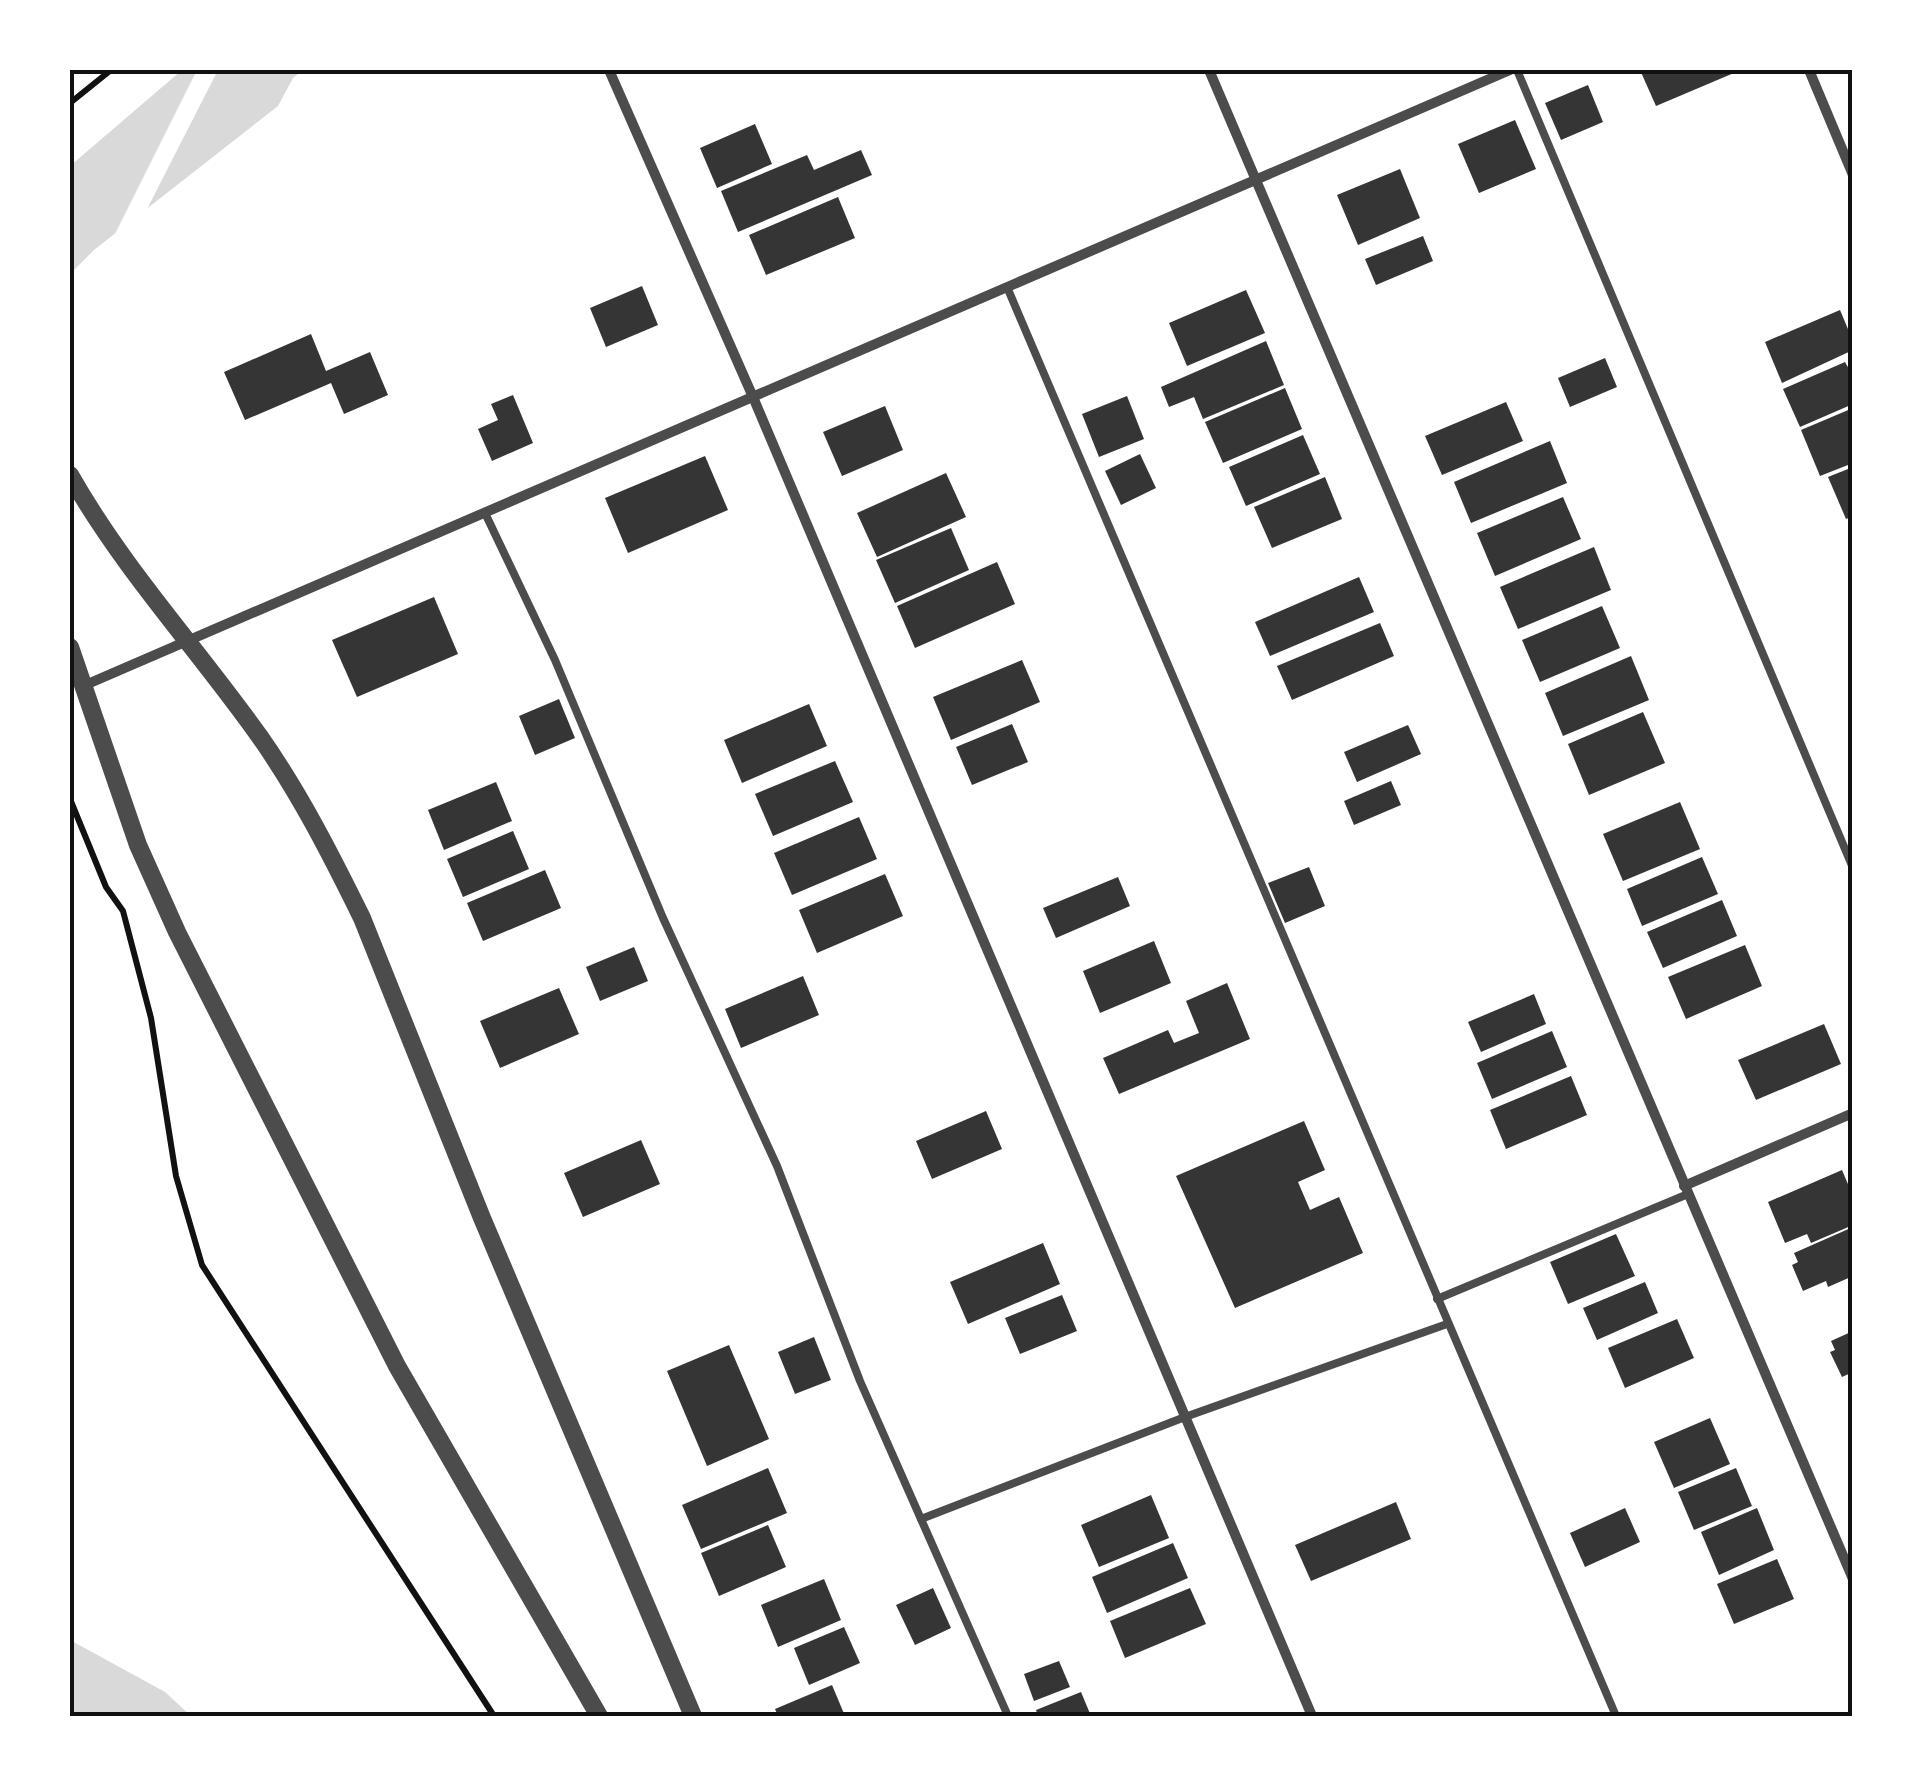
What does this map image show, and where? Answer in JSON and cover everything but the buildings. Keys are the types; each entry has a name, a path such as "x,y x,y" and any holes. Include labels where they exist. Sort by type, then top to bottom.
{"street":[{"path":"609,70 753,397 1312,1716"},
{"path":"1209,70 1853,1579"},
{"path":"83,686 1514,70"},
{"path":"1808,70 1853,175"},
{"path":"70,476 129,570 260,737 289,781 362,918 482,1218 693,1716"},
{"path":"70,648 138,844 178,932 396,1366 600,1716"},
{"path":"1686,1190 1853,1113"}],"lane":[{"path":"1514,70 1853,868"},
{"path":"1007,287 1616,1716"},
{"path":"485,513 555,660 663,918 777,1166 860,1381 1008,1716"},
{"path":"1437,1299 1686,1190"},
{"path":"921,1519 1185,1417 1447,1324"}],"path":[{"path":"70,103 111,70"},
{"path":"70,799 106,887 124,911 151,1018 176,1176 202,1265 494,1716"}],"shaded area":[{"path":"182,70 303,70 293,78 278,106 94,250 70,274 70,166"},
{"path":"70,1640 165,1692 191,1716 70,1716"}],"pier":[{"path":"197,70 218,70 143,217 110,244"}]}
